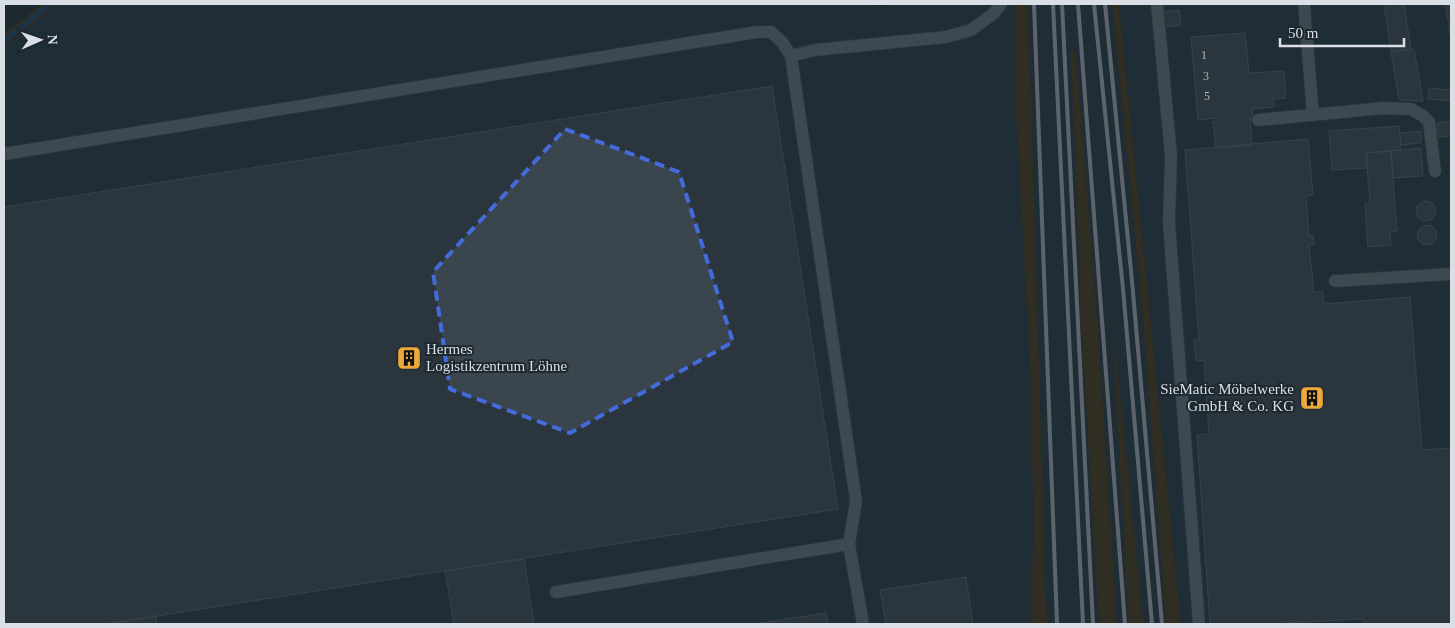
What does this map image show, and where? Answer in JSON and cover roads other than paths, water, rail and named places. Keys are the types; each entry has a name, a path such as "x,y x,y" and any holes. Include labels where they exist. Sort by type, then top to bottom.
{"lane":[{"path":"791,56 814,50 946,37 971,30 993,14 1002,4"},
{"path":"1157,4 1171,156 1169,223 1198,624"},
{"path":"1304,4 1313,115"},
{"path":"4,154 757,32 771,32 782,42 791,56 856,501 850,544 863,624"},
{"path":"1258,120 1384,108 1411,109 1429,122 1435,172"},
{"path":"1335,281 1451,274"},
{"path":"556,592 850,544"}],"waterway":[{"path":"4,41 50,4"}],"railway":[{"path":"1034,4 1057,624"},
{"path":"1053,4 1083,624"},
{"path":"1062,4 1093,624"},
{"path":"1078,4 1125,624"},
{"path":"1094,4 1123,289 1152,624"},
{"path":"1105,4 1132,281 1162,624"}],"place":[{"name":"Hermes Logistikzentrum Löhne","path":"409,358"},
{"name":"SieMatic Möbelwerke GmbH & Co. KG","path":"1312,398"}]}
